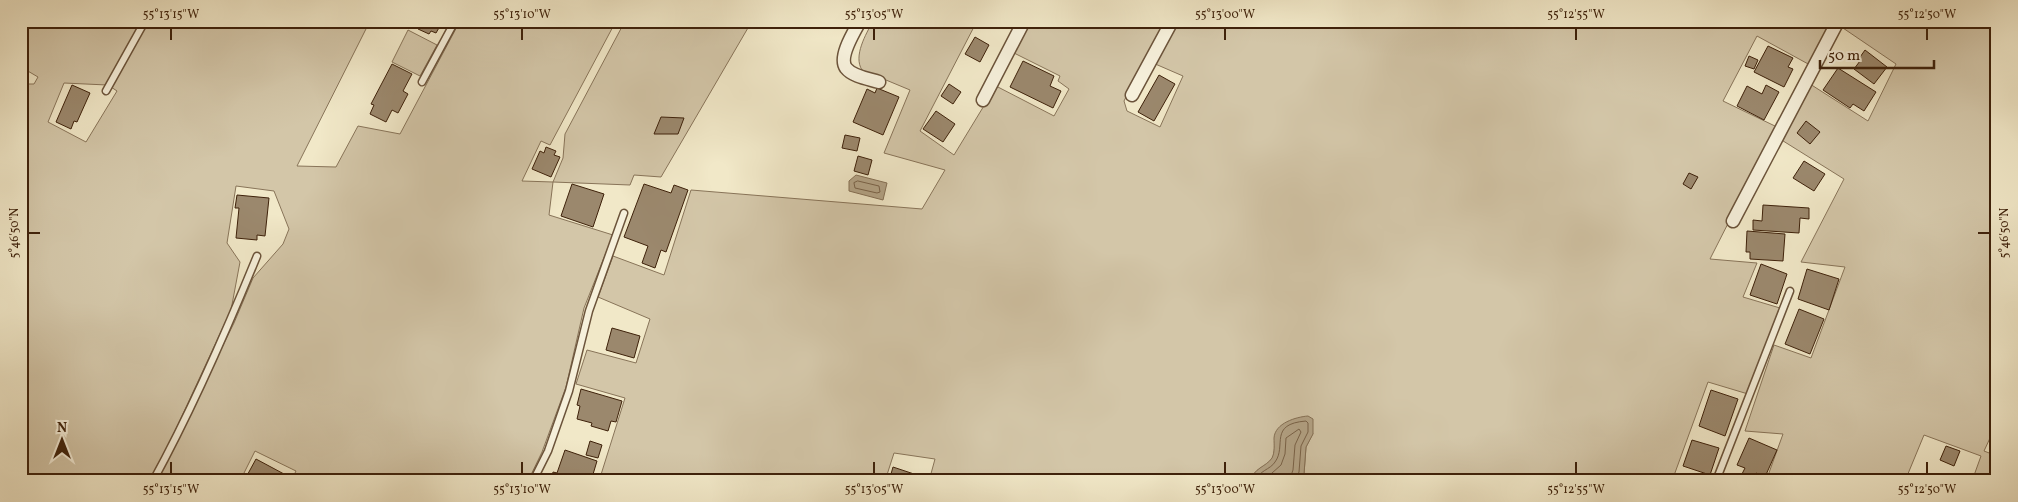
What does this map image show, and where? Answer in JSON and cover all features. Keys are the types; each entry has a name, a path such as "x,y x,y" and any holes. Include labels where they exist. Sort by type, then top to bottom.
{"street":[{"path":"860,21 847,45 844,60 846,68 854,74 879,82"},
{"path":"983,100 1024,21"},
{"path":"1132,94 1172,21"},
{"path":"1733,221 1838,21"}],"lane":[{"path":"106,91 144,21"},
{"path":"422,82 455,21"},
{"path":"533,481 548,451 569,391 589,311 624,213"},
{"path":"154,481 173,445 224,335 257,256"},
{"path":"1716,481 1790,291"}],"shaded area":[{"path":"21,21 142,21 107,85 64,83 48,122 86,142 117,91 111,87 147,21 370,21 297,166 336,167 358,126 400,134 460,21 616,21 550,145 541,141 522,181 553,182 549,215 613,235 584,308 566,387 542,452 528,481 291,481 296,471 255,451 240,481 155,481 234,323 253,278 283,244 289,229 274,191 236,186 227,243 240,262 231,310 169,444 149,481 21,481 21,84 34,84 38,77 21,67"},
{"path":"625,21 752,21 661,177 634,175 630,185 553,182 563,158 565,134"},
{"path":"873,21 977,21 920,131 954,155 996,86 1054,116 1069,89 1058,81 1060,76 1014,53 1031,21 1165,21 1124,101 1127,111 1160,127 1183,76 1153,63 1176,21 1833,21 1810,65 1757,36 1723,101 1777,127 1710,259 1757,263 1743,297 1780,308 1748,394 1708,382 1672,481 1299,481 1304,474 1306,447 1313,433 1275,435 1273,457 1254,474 1251,481 929,481 935,459 894,453 885,481 599,481 625,398 576,384 587,350 636,363 650,319 598,297 613,256 664,275 691,190 922,209 945,170 884,153 910,90 862,70 859,58 860,52"},
{"path":"1843,21 1997,21 1997,423 1984,451 1997,456 1997,481 1972,481 1981,456 1924,435 1905,481 1766,481 1783,434 1745,431 1774,345 1811,358 1845,267 1801,262 1844,179 1780,139 1810,84 1868,121 1896,64 1840,26"},
{"path":"408,30 437,45 420,76 392,62"}],"water":[{"path":"856,175 887,183 883,200 849,191 849,181"},
{"path":"1308,416 1313,419 1313,434 1306,447 1304,474 1299,481 1251,481 1254,473 1272,458 1275,433 1278,428 1292,419"}],"building":[{"path":"416,21 447,21 444,27 440,26 436,33 431,31 429,34 418,29 420,26 415,24"},
{"path":"975,37 989,45 980,62 965,54"},
{"path":"1768,46 1793,58 1788,67 1793,69 1784,87 1754,72"},
{"path":"1865,50 1887,67 1874,84 1854,69"},
{"path":"1749,56 1758,60 1754,69 1745,66"},
{"path":"1023,61 1054,76 1050,86 1061,91 1053,108 1010,87"},
{"path":"392,64 412,74 403,91 408,94 398,113 392,110 386,122 370,114 374,105 371,104"},
{"path":"1838,68 1876,92 1864,111 1853,104 1850,108 1823,90"},
{"path":"1159,75 1175,84 1154,121 1138,112"},
{"path":"949,84 961,92 953,104 941,96"},
{"path":"72,85 90,93 77,122 74,121 71,129 56,122"},
{"path":"1766,85 1779,92 1764,120 1737,106 1747,86 1762,94"},
{"path":"877,88 899,97 883,135 853,122 867,89 875,93"},
{"path":"936,111 955,124 943,142 923,129"},
{"path":"661,117 684,118 678,134 654,134"},
{"path":"1806,121 1820,132 1810,144 1797,133"},
{"path":"845,135 860,138 857,151 842,148"},
{"path":"546,147 556,151 554,155 560,157 551,177 532,169 540,151 544,153"},
{"path":"858,156 872,160 868,175 854,171"},
{"path":"1804,161 1825,174 1814,191 1793,178"},
{"path":"1689,173 1698,177 1691,189 1683,184"},
{"path":"572,184 604,194 593,227 561,216"},
{"path":"644,184 671,193 674,185 688,190 666,252 661,250 655,268 642,263 648,246 624,237"},
{"path":"237,195 269,198 265,236 257,235 257,240 236,238 239,208 235,208"},
{"path":"1763,205 1809,208 1809,219 1800,218 1799,233 1753,230 1753,220 1762,221"},
{"path":"1747,231 1785,234 1783,261 1750,259 1750,252 1746,252"},
{"path":"1761,264 1787,274 1777,304 1750,295"},
{"path":"1807,269 1839,279 1829,310 1798,299"},
{"path":"1799,309 1824,319 1810,354 1785,344"},
{"path":"612,328 640,336 634,358 606,350"},
{"path":"581,389 622,401 616,422 611,421 608,431 591,426 592,423 577,419 580,406 577,405"},
{"path":"1711,390 1738,399 1725,436 1699,426"},
{"path":"1749,438 1777,450 1765,477 1756,473 1754,479 1742,474 1745,468 1737,465"},
{"path":"1692,440 1719,448 1710,475 1683,466"},
{"path":"590,441 602,445 598,458 586,455"},
{"path":"1946,446 1960,451 1954,466 1940,460"},
{"path":"565,450 597,461 591,481 551,481 553,472 557,473"},
{"path":"256,459 284,474 281,481 244,481"},
{"path":"893,467 920,476 919,481 889,481"},
{"path":"1908,474 1925,481 1906,481"},
{"path":"1680,477 1707,478 1707,481 1680,481"}]}
